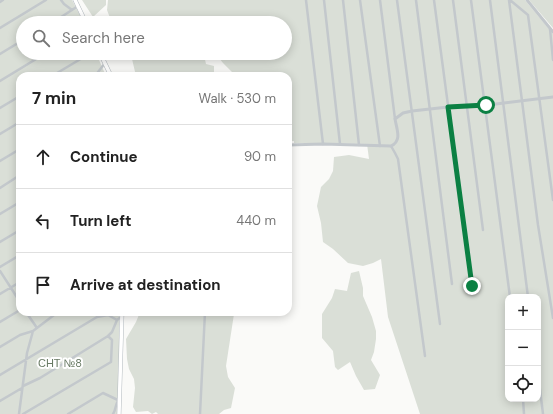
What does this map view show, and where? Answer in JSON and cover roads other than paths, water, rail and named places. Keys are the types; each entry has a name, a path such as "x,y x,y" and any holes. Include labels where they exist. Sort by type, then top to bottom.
{"main road":[{"path":"75,0 82,16"},
{"path":"104,60 109,72"},
{"path":"120,414 121,317"}],"street":[{"path":"20,16 46,0"},
{"path":"61,0 72,10"},
{"path":"306,0 323,144"},
{"path":"324,0 340,144"},
{"path":"343,0 359,145"},
{"path":"360,0 380,146"},
{"path":"292,145 340,144 391,146 397,142 398,138 380,0"},
{"path":"397,0 440,324"},
{"path":"416,0 452,284"},
{"path":"434,0 472,286"},
{"path":"453,0 483,230"},
{"path":"471,0 510,294"},
{"path":"490,0 528,294"},
{"path":"509,0 528,15 553,200"},
{"path":"509,0 538,225 553,318"},
{"path":"527,0 553,32"},
{"path":"63,16 78,6"},
{"path":"0,28 16,18"},
{"path":"550,29 553,60"},
{"path":"0,54 16,44"},
{"path":"0,81 34,60"},
{"path":"59,72 79,60"},
{"path":"98,72 105,63"},
{"path":"395,119 402,113 412,111 486,105 553,97"},
{"path":"0,108 16,98"},
{"path":"0,134 16,124"},
{"path":"391,146 398,159 425,356"},
{"path":"0,161 16,151"},
{"path":"0,188 16,178"},
{"path":"0,214 16,204"},
{"path":"0,242 16,232"},
{"path":"0,267 16,257"},
{"path":"0,271 16,296"},
{"path":"0,294 16,285"},
{"path":"0,322 16,312"},
{"path":"28,316 36,328"},
{"path":"0,348 20,335 33,331 52,316"},
{"path":"0,375 97,317 102,316"},
{"path":"110,316 117,320"},
{"path":"200,414 205,316"},
{"path":"0,401 108,336 112,332 117,320 121,317"},
{"path":"19,414 26,360 33,331"},
{"path":"23,414 112,362 112,340 108,336"},
{"path":"68,414 103,393 119,401 117,402 115,412 113,414"},
{"path":"541,397 543,414"},
{"path":"523,402 524,414"}],"park label":[{"name":"СНТ №8","path":"60,363"}]}
